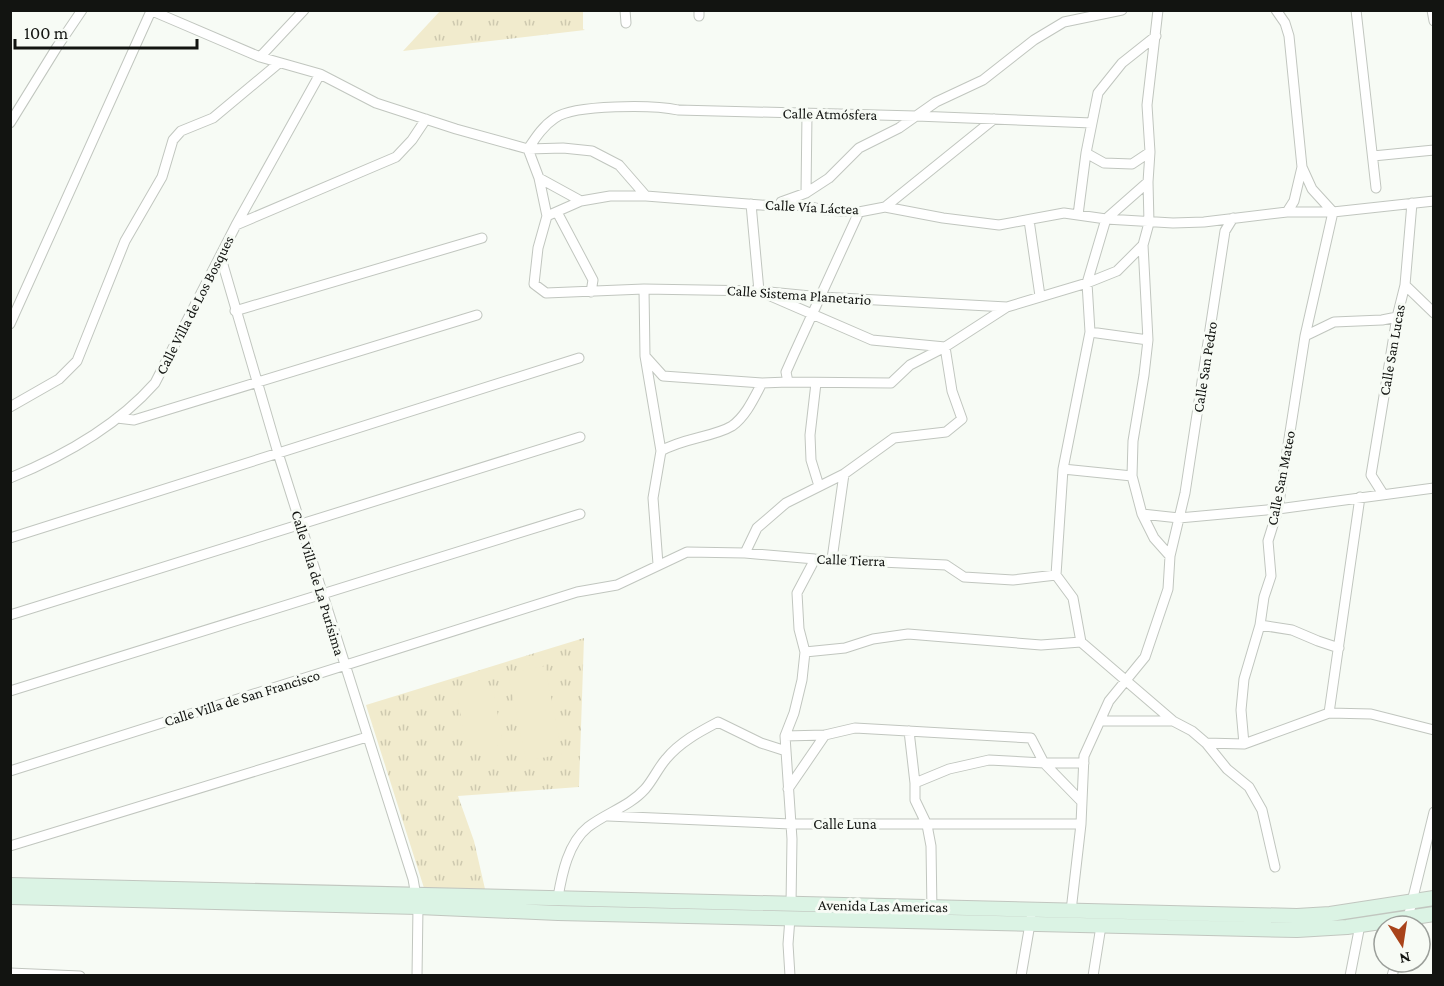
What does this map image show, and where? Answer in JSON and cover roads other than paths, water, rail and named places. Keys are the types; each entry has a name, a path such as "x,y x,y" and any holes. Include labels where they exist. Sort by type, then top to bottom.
{"street":[{"path":"10,123 82,10"},
{"path":"260,57 304,10"},
{"path":"625,10 626,23"},
{"path":"774,206 806,193 829,178 859,148 899,128 936,102 983,80 1034,40 1064,22 1122,10"},
{"path":"1158,10 1147,105 1150,152 1149,223 1143,245 1148,340 1133,441 1132,476 1142,514 1154,538 1170,556"},
{"path":"1276,10 1285,23 1289,36 1302,167 1312,189 1333,212"},
{"path":"1356,10 1376,188"},
{"path":"1432,10 1434,21"},
{"path":"10,324 151,11 260,57 320,74 376,103 426,119 528,149 563,147 592,151 619,165 646,196"},
{"path":"1078,215 1086,153 1098,93 1122,63 1156,36"},
{"path":"10,407 59,379 77,361 125,241 162,177 173,140 181,131 213,118 279,63"},
{"name":"Calle Villa de Los Bosques","path":"10,478 92,437 140,401 155,382 236,225 320,74"},
{"name":"Calle Atmósfera","path":"528,149 538,133 556,117 568,111 662,106 678,110 1092,123"},
{"path":"806,193 807,114"},
{"path":"236,225 396,157 412,140 426,119"},
{"path":"885,207 994,119"},
{"path":"528,149 539,178 547,216"},
{"path":"1373,156 1434,150"},
{"path":"1086,153 1104,163 1132,164 1150,152"},
{"path":"1287,212 1294,201 1302,167"},
{"path":"539,178 581,201"},
{"path":"1148,182 1106,219 1087,283 1090,332 1063,469 1056,575 1073,598 1081,642 1127,679 1173,721 1192,731 1206,743 1227,769 1249,787 1262,810 1275,867"},
{"name":"Calle Vía Láctea","path":"547,216 581,201 610,196 646,196 752,208 802,205 825,210 859,212 885,207 942,218 999,225 1064,213 1149,223 1204,222 1287,212 1333,212 1434,201"},
{"name":"Calle San Lucas","path":"1383,494 1371,476 1397,317 1405,285 1412,203"},
{"path":"752,208 759,291 872,340 945,347"},
{"path":"557,212 593,280 591,292"},
{"path":"788,382 786,372 859,212"},
{"name":"Calle San Mateo","path":"1244,744 1241,710 1244,679 1271,576 1268,541 1278,509 1305,336 1333,212"},
{"name":"Calle Sistema Planetario","path":"547,216 538,248 534,284 546,293 644,289 759,291 821,297 1007,307"},
{"name":"Calle San Pedro","path":"1080,916 1081,801 1084,756 1109,701 1145,657 1168,589 1170,556 1185,493 1226,231 1233,218"},
{"path":"1029,220 1040,296"},
{"path":"235,311 482,238"},
{"path":"645,356 663,376 762,383 891,383 910,365 945,347 1007,307 1087,283 1117,271 1143,245"},
{"name":"Calle Villa de La Purísima","path":"220,258 256,382 417,900 417,975"},
{"path":"1405,285 1434,313"},
{"path":"644,289 645,356 661,451 653,498 658,564"},
{"path":"117,418 134,420 477,315"},
{"path":"1305,336 1334,322 1382,320 1397,317"},
{"path":"1090,332 1148,340"},
{"path":"745,553 758,528 786,503 844,474 894,438 946,432 962,419 952,392 945,347"},
{"path":"10,538 579,358"},
{"path":"661,451 674,443 732,426 748,409 762,383"},
{"path":"816,383 810,435 811,460 819,486"},
{"path":"10,615 580,437"},
{"path":"1063,469 1132,476"},
{"path":"832,559 844,474"},
{"path":"1142,514 1179,518 1278,509 1434,488"},
{"path":"1329,713 1360,497"},
{"path":"10,691 580,514"},
{"name":"Calle Tierra","path":"576,592 617,585 687,552 745,553 815,559 946,565 964,577 1013,580 1056,575"},
{"path":"790,975 788,944 791,824 785,736 794,713 802,680 805,652 799,629 797,593 815,559"},
{"name":"Calle Villa de San Francisco","path":"10,771 576,592"},
{"path":"1260,625 1292,630 1340,648"},
{"path":"805,652 845,648 873,639 908,633 1041,645 1081,642"},
{"path":"1206,743 1244,744 1329,713 1371,714 1434,730"},
{"path":"1100,721 1173,721"},
{"path":"558,897 563,871 574,844 587,828 645,790 666,759 689,738 718,722 761,743 786,751"},
{"path":"785,736 825,735 855,728 1031,738 1044,764 1081,801"},
{"path":"909,731 915,800 927,825 931,846 933,907 931,922"},
{"path":"788,789 825,735"},
{"path":"10,846 367,737"},
{"path":"915,783 949,769 989,760 1044,764 1084,763"},
{"path":"1408,914 1434,812"},
{"name":"Calle Luna","path":"608,816 791,824 1081,824"},
{"path":"10,885 436,901"},
{"path":"10,897 417,900"},
{"name":"Avenida Las Americas","path":"436,901 558,897 931,922 1030,925 1080,916 1101,926 1297,930 1331,922"},
{"path":"1331,922 1434,898"},
{"name":"Avenida Las Americas","path":"436,901 547,913 933,907 1032,910 1080,916 1297,916 1331,922"},
{"path":"1021,975 1032,910"},
{"path":"1331,922 1372,924"},
{"path":"1350,975 1360,925"},
{"path":"1093,975 1101,926"},
{"path":"10,973 80,975"}]}
